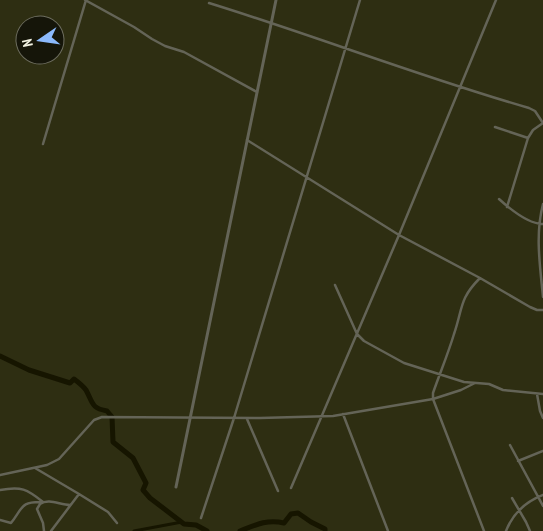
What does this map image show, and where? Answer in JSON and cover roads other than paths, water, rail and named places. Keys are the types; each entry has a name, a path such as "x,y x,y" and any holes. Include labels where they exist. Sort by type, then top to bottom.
{"street":[{"path":"43,144 86,0 165,46 184,52 257,92"},
{"path":"176,487 276,0"},
{"path":"201,518 234,418 360,0"},
{"path":"291,488 399,235 496,0"},
{"path":"209,3 272,22 460,88 534,111 543,123 533,130 528,138 507,207"},
{"path":"495,127 528,138"},
{"path":"247,140 399,235 530,307 543,310"},
{"path":"499,200 507,207 538,224 543,224"},
{"path":"543,204 538,224 543,296"},
{"path":"480,278 468,290 463,299 455,333 433,393 433,399 484,531"},
{"path":"335,285 357,334 364,341 404,362 464,382 489,384 503,390 543,394"},
{"path":"0,475 47,465 59,458 94,420 102,417 247,418 322,416 433,399 461,390 475,383"},
{"path":"537,394 543,418"},
{"path":"343,414 388,531"},
{"path":"247,418 278,491"},
{"path":"510,445 543,506"},
{"path":"518,461 543,451"},
{"path":"34,468 108,512 117,523"},
{"path":"0,490 17,488 33,494 43,502"},
{"path":"51,531 79,494"},
{"path":"506,531 519,509 543,495"},
{"path":"512,498 530,531"},
{"path":"43,502 37,509 44,531"},
{"path":"0,520 10,523 22,506 29,503 54,502 70,505"}],"waterway":[{"path":"0,356 29,370 70,383 74,379 79,383 86,390 95,406 107,411 112,417 113,442 133,458 146,483 143,490 150,498 184,524 196,525 207,531"},
{"path":"240,531 267,522 284,523 291,514 298,513 325,529 325,531"},
{"path":"134,531 182,522"}]}
